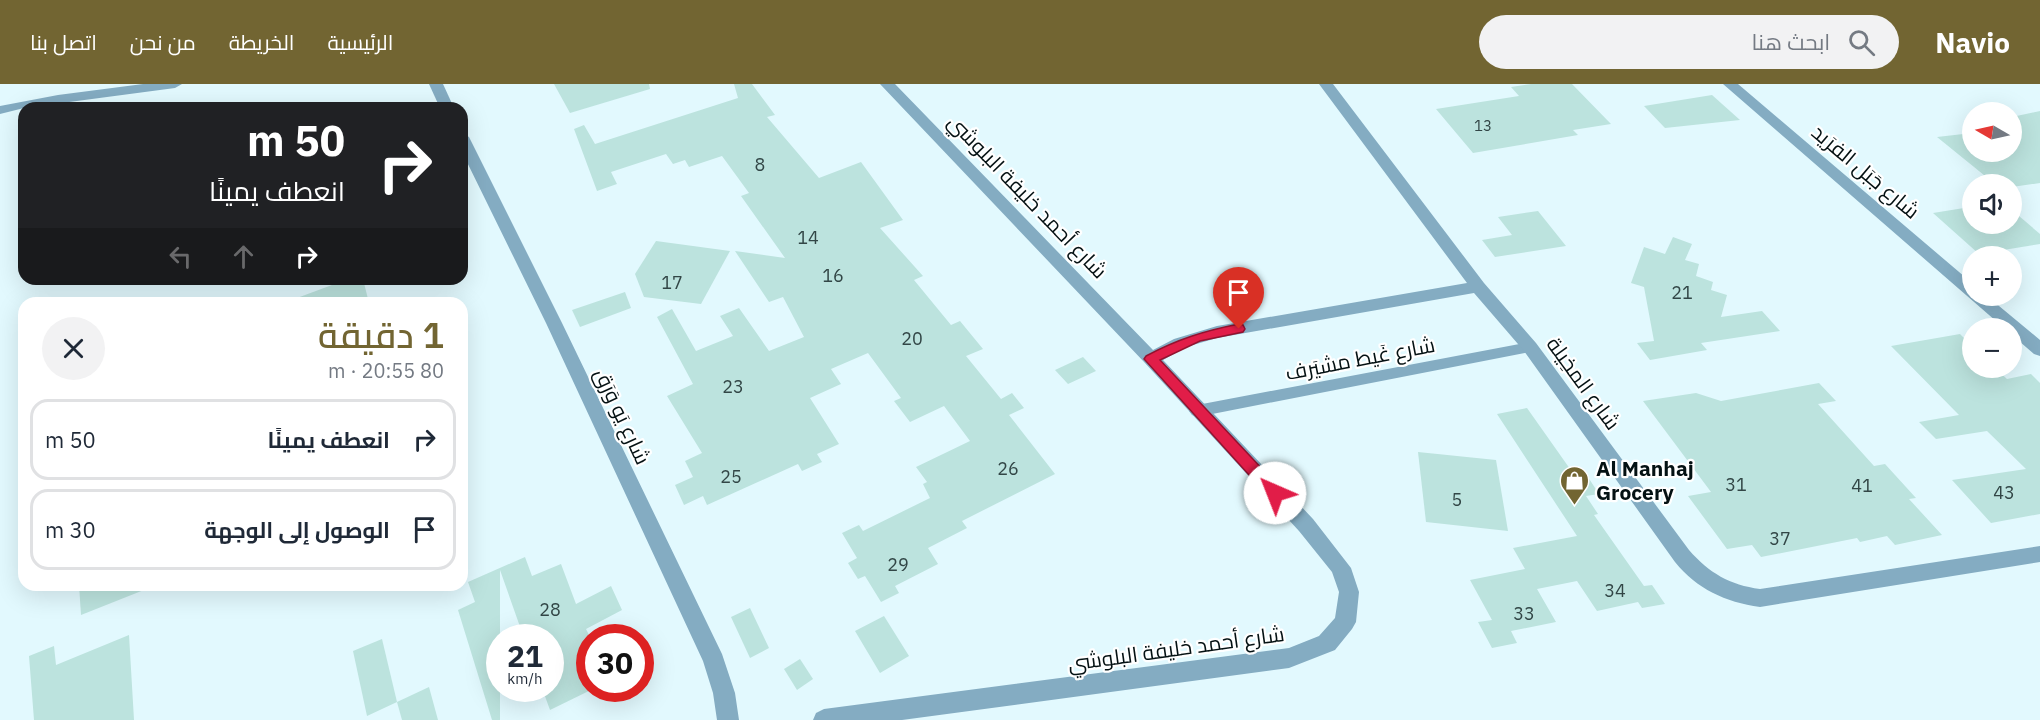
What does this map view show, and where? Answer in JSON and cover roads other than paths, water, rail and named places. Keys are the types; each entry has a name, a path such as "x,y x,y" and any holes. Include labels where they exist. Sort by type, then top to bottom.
{"street":[{"path":"42,102 175,84"},
{"path":"436,84 444,102"},
{"name":"شارع أحمد خليفة البلوشي","path":"824,720 1288,658 1327,643 1345,622 1350,592 1341,568 1306,525 1197,411 1151,359 887,84"},
{"name":"شارع المخِيلة","path":"1326,84 1478,287 1530,347 1693,569 1708,581 1725,591 1743,596 1776,596 2040,554"},
{"name":"شارع جَبَل الفرَيد","path":"1736,85 1962,283"},
{"path":"0,110 18,107"},
{"name":"شارع يَو وَرَق","path":"468,149 554,323 714,661 724,693 728,720"},
{"path":"1151,359 1180,343 1217,332 1478,287"},
{"path":"1989,306 2040,350"}],"lane":[{"name":"شارع غَيط مشيَرف","path":"1197,411 1530,347"}],"place":[{"name":"Al Manhaj Grocery","path":"1575,506"}]}
